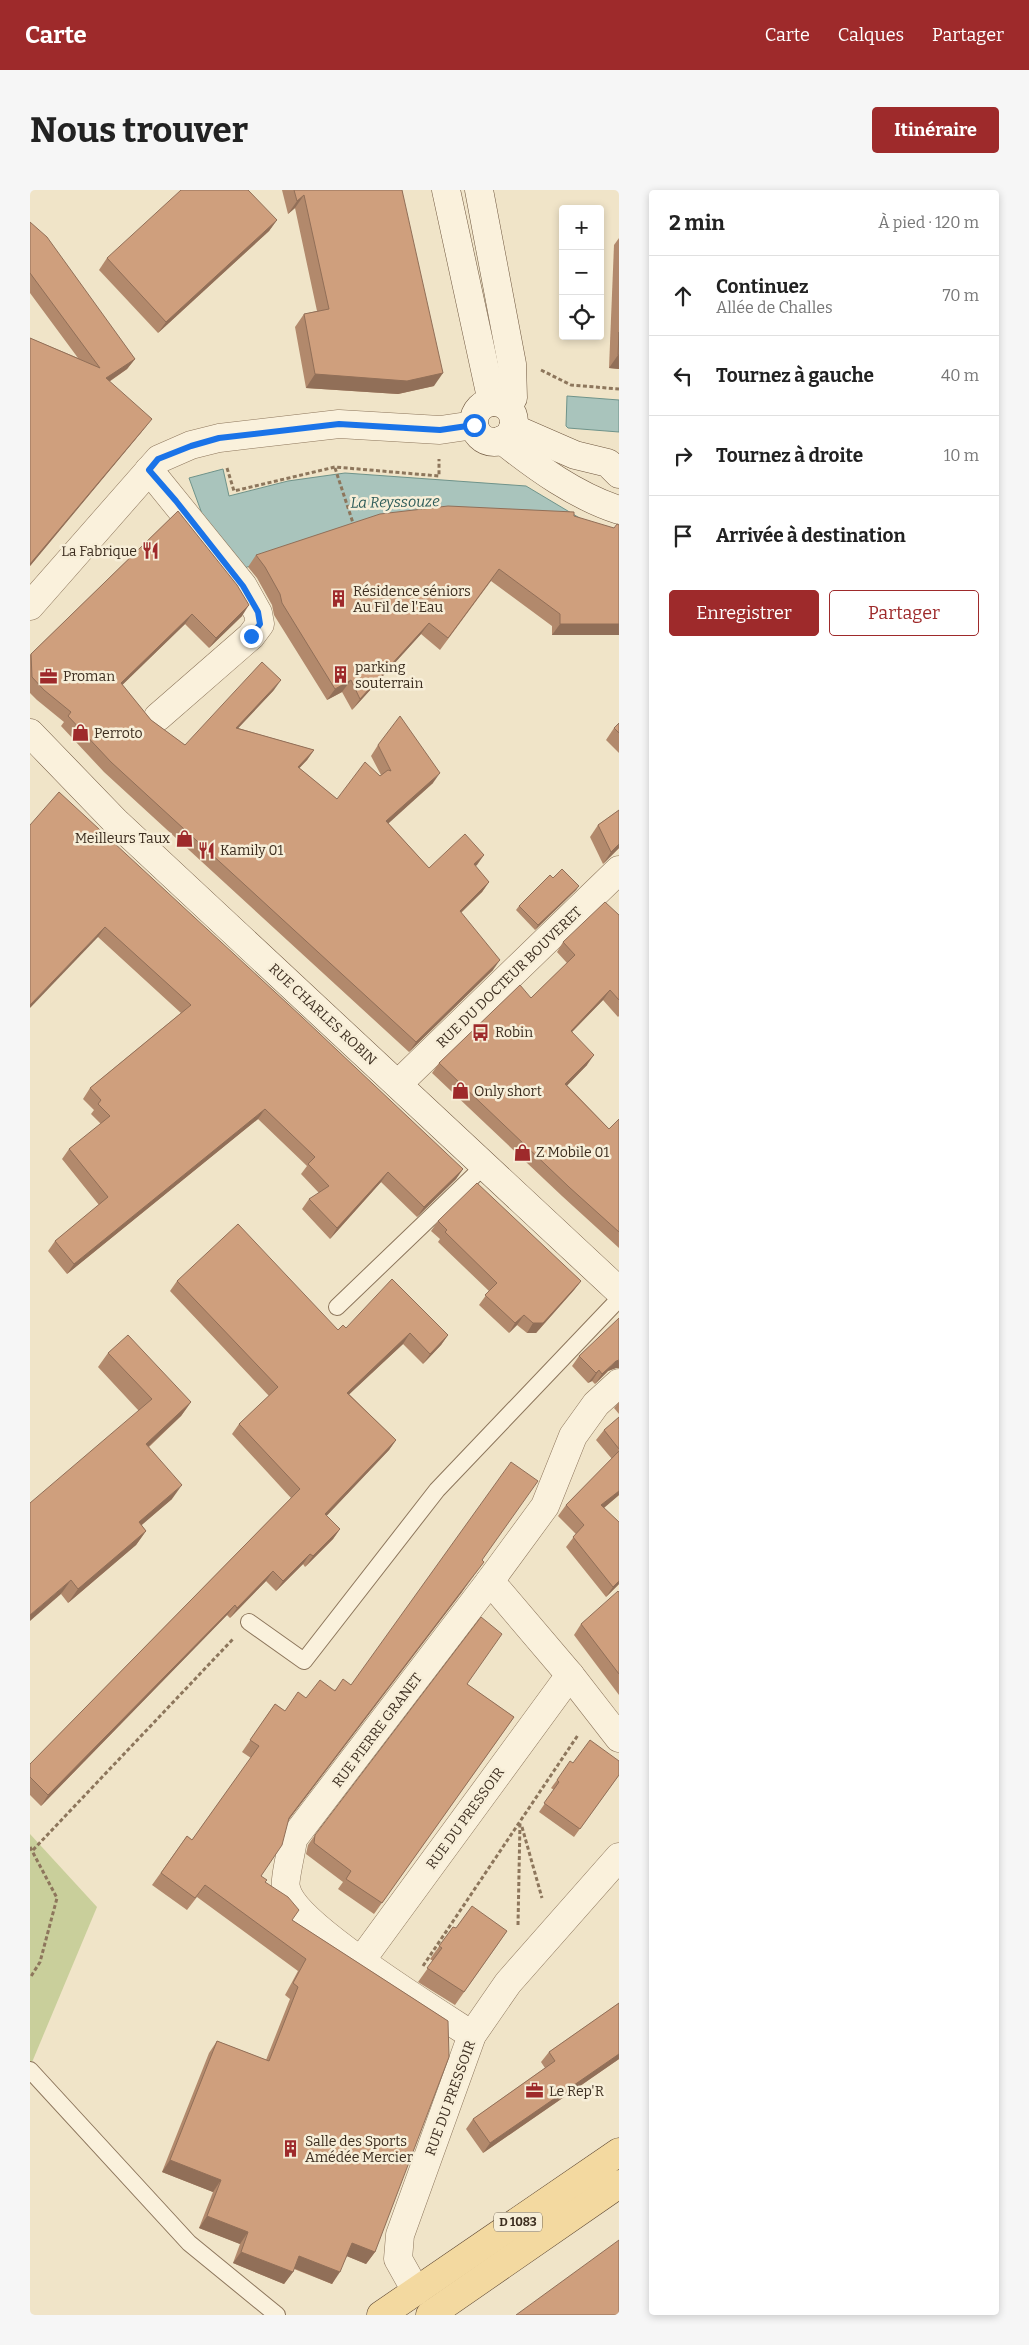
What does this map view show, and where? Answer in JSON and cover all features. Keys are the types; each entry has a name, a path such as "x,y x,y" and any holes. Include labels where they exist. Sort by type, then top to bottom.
{"main road":[{"name":"D 1083","path":"382,2315 619,2152"},
{"name":"D 1083","path":"430,2315 619,2184"}],"street":[{"path":"446,190 503,419 529,462 597,502 619,510"},
{"path":"30,606 158,459 191,446 219,438 339,424 440,430 474,425 479,436 490,442 513,398 512,364 479,190"},
{"path":"503,419 575,455 615,467"},
{"path":"149,470 243,586 258,612 260,624 251,636 158,717"},
{"name":"RUE CHARLES ROBIN","path":"30,733 115,821 619,1291"},
{"name":"RUE DU DOCTEUR BOUVERET","path":"398,1084 619,870"},
{"name":"RUE PIERRE GRANET","path":"472,2035 360,1962 315,1924 293,1901 286,1888 293,1839 545,1506 573,1436 596,1404 619,1383"},
{"path":"490,1581 570,1675 619,1738"},
{"name":"RUE DU PRESSOIR","path":"360,1962 570,1675"},
{"name":"RUE DU PRESSOIR","path":"416,2291 398,2258 400,2235 472,2035 508,1984 619,1857"}],"lane":[{"path":"338,1307 485,1165"},
{"path":"249,1622 304,1661 437,1490 619,1299"},
{"path":"30,2070 189,2243 277,2315"}],"path":[{"path":"512,364 539,369 571,385 619,389"},
{"path":"219,438 234,491 335,469 439,476 440,430"},
{"path":"335,469 356,531"},
{"path":"30,1978 40,1962 57,1898 32,1849 249,1622"},
{"path":"406,1992 597,1708"},
{"path":"520,1821 544,1905"},
{"path":"518,1935 520,1821"}],"green space":[{"path":"30,1834 97,1907 30,2067"}],"water":[{"path":"567,396 619,400 619,432 568,428 566,426"},
{"name":"La Reyssouze","path":"223,469 229,496 288,481 345,473 526,486 593,526 372,526 247,567 242,571 205,522 189,478"}],"building":[{"path":"181,190 248,190 277,220 166,322 107,258"},
{"path":"294,190 402,190 443,373 407,381 315,374 304,314 329,309 304,195 297,201"},
{"path":"30,222 47,237 135,359 106,378 152,419 30,564 30,338 100,368 30,273"},
{"path":"448,506 574,512 574,516 614,528 617,524 619,525 619,624 560,624 560,614 499,569 448,638 429,623 360,699 351,680 335,689 282,603 280,594 256,555 380,514"},
{"path":"178,511 237,585 249,605 216,638 192,614 121,683 151,720 185,745 262,662 281,680 236,728 314,750 298,767 337,799 365,762 380,776 388,770 391,771 378,745 400,716 440,773 386,821 429,868 465,834 484,855 474,864 489,882 460,911 500,960 416,1042 111,762 68,716 71,712 44,690 32,677 31,654"},
{"path":"619,723 619,733 614,728"},
{"path":"59,792 463,1169 424,1207 388,1172 337,1228 309,1199 329,1186 308,1164 315,1157 265,1109 74,1264 55,1241 108,1197 69,1149 110,1116 98,1104 101,1100 90,1088 191,1005 105,927 30,1005 30,825"},
{"path":"619,810 619,844 611,852 598,825"},
{"path":"562,869 579,886 538,925 519,906 550,875 553,878"},
{"path":"605,902 619,915 619,1000 610,990 571,1031 594,1055 565,1084 609,1129 619,1119 619,1232 439,1063 520,985 531,998 575,955 563,942"},
{"path":"477,1183 581,1281 543,1323 533,1323 524,1315 515,1323 485,1295 497,1283 445,1232 447,1230 438,1221"},
{"path":"238,1224 338,1330 343,1325 346,1328 392,1279 448,1335 430,1354 410,1333 347,1393 396,1440 325,1514 340,1529 313,1556 310,1554 283,1581 273,1571 237,1608 235,1605 48,1795 30,1777 30,1764 300,1489 239,1424 278,1387 177,1281"},
{"path":"619,1318 619,1360 602,1374 599,1370 596,1373 579,1356"},
{"path":"128,1335 191,1402 146,1444 182,1485 139,1522 146,1531 78,1589 71,1580 30,1615 30,1503 152,1399 108,1353"},
{"path":"619,1417 619,1449 604,1430"},
{"path":"619,1451 619,1491 601,1505 619,1522 619,1581 613,1587 573,1537 584,1525 566,1505"},
{"path":"511,1462 538,1481 482,1560 484,1562 289,1818 282,1845 261,1876 267,1880 265,1882 288,1897 299,1910 292,1920 448,2021 449,2057 375,2252 352,2243 340,2272 299,2256 293,2272 241,2252 248,2232 207,2216 221,2180 170,2160 217,2041 269,2061 298,1987 293,1983 306,1959 205,1885 195,1898 161,1873 187,1836 192,1840 259,1746 250,1740 275,1704 285,1711 298,1692 306,1698 320,1680 335,1691 343,1679 351,1685"},
{"path":"619,1592 619,1674 581,1624"},
{"path":"481,1617 502,1634 467,1684 514,1717 382,1903 346,1879 351,1871 314,1843 315,1835"},
{"path":"590,1740 619,1761 619,1775 580,1829 544,1803 559,1782 557,1780 570,1761 573,1763"},
{"path":"472,1906 507,1931 464,1992 427,1968 442,1948 439,1946 453,1927 456,1928"},
{"path":"619,2003 619,2054 490,2143 473,2119 555,2061 549,2052"},
{"path":"619,2240 619,2315 516,2315"}],"place":[{"name":"La Fabrique","path":"151,551"},
{"name":"Résidence séniors Au Fil de l'Eau","path":"339,599"},
{"name":"parking souterrain","path":"341,675"},
{"name":"Proman","path":"49,676"},
{"name":"Perroto","path":"80,733"},
{"name":"Meilleurs Taux","path":"184,838"},
{"name":"Kamily 01","path":"206,850"},
{"name":"Robin","path":"481,1032"},
{"name":"Only short","path":"460,1091"},
{"name":"Z Mobile 01","path":"522,1152"},
{"name":"Le Rep'R","path":"535,2091"},
{"name":"Salle des Sports Amédée Mercier","path":"291,2149"}],"route":[{"path":"251,636 260,624 258,612 243,586 149,470 158,459 191,446 219,438 339,424 440,430 474,425"}]}
